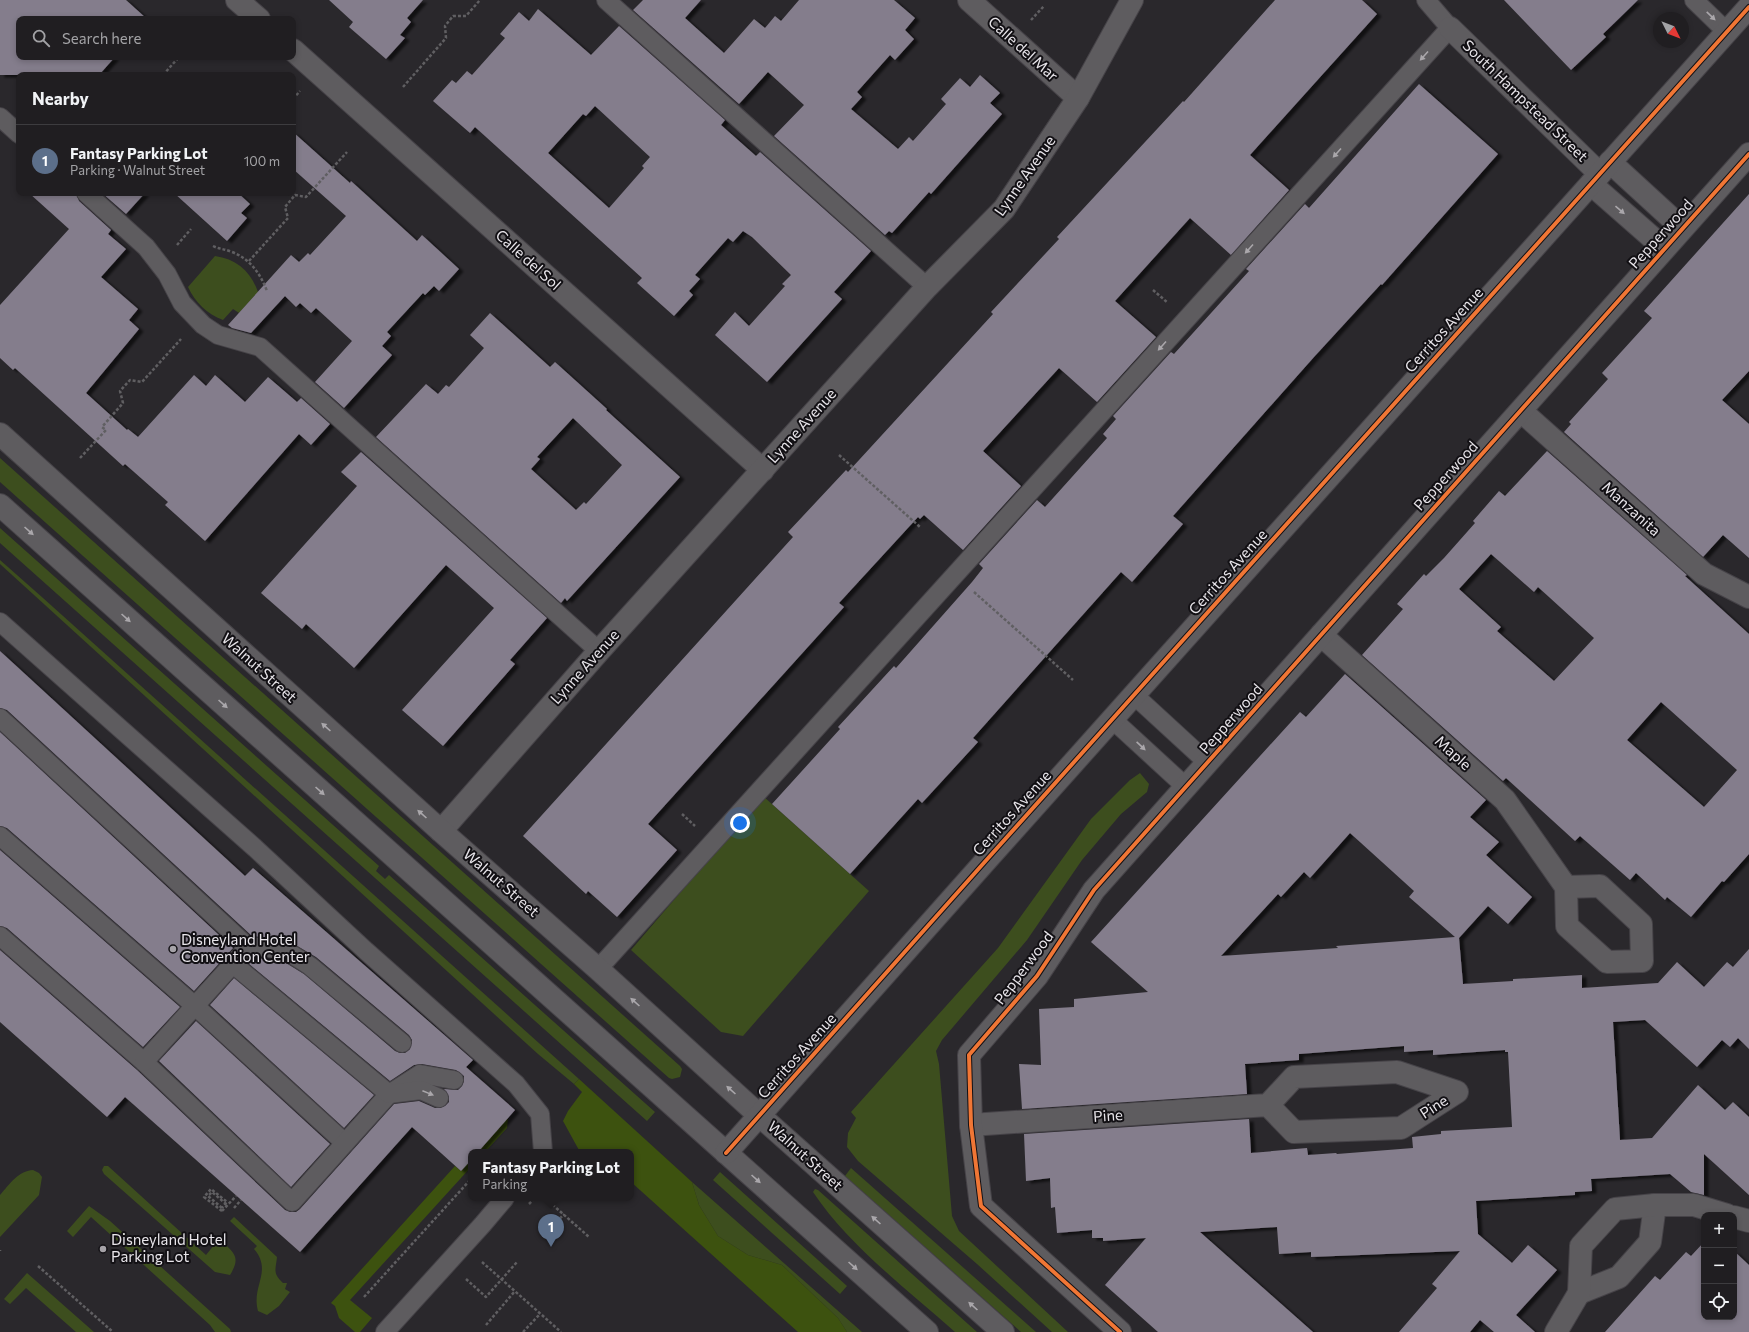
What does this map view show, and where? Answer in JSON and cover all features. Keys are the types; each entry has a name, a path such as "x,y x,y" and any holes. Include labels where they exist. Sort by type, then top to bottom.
{"street":[{"path":"237,0 256,16"},
{"name":"Calle del Mar","path":"969,0 1078,98"},
{"name":"Lynne Avenue","path":"441,831 599,651 927,287 1004,209 1078,98 1132,0"},
{"name":"Cerritos Avenue","path":"726,1153 1749,7"},
{"name":"South Hampstead Street","path":"1450,28 1600,173 1664,248"},
{"name":"Calle del Sol","path":"296,53 763,470"},
{"name":"Pepperwood","path":"1120,1332 981,1206 971,1125 969,1055 1037,976 1094,890 1749,154"},
{"name":"South Hampstead Street","path":"1600,173 1682,228"},
{"name":"Manzanita","path":"1521,411 1704,574 1749,597"},
{"name":"Walnut Street","path":"0,434 441,831 598,968 760,1116 1003,1332"},
{"path":"0,505 927,1332"},
{"name":"Maple","path":"1321,635 1505,800 1566,887"},
{"name":"Pine","path":"971,1125 1268,1105 1294,1077 1397,1072 1457,1092 1401,1128 1294,1132 1268,1105"},
{"path":"1579,1293 1619,1277 1650,1242 1655,1205"},
{"path":"1556,1332 1579,1293 1581,1246 1615,1209 1655,1205 1694,1205 1717,1212"},
{"path":"1737,1218 1749,1221"}],"lane":[{"path":"606,0 927,287"},
{"path":"598,968 1450,28 1426,0"},
{"path":"1694,0 1727,32"},
{"path":"0,117 16,131"},
{"path":"89,196 146,247 167,274 182,303 203,325 218,335 260,347 599,651"},
{"path":"0,622 249,843 366,951 516,1084 540,1114 543,1149"},
{"path":"1134,695 1208,762"},
{"path":"0,718 248,947 264,947 285,950 310,966 402,1043"},
{"path":"1112,719 1186,787"},
{"path":"0,836 195,1006 345,1143"},
{"path":"0,936 144,1062 292,1202 389,1094 420,1074 454,1080"},
{"path":"144,1062 248,947"},
{"path":"233,964 389,1094 421,1090 439,1098"},
{"path":"385,1332 502,1201"}],"path":[{"path":"403,87 446,38 444,26 453,16 466,16 480,0"},
{"path":"1028,24 1044,6"},
{"path":"166,72 176,60"},
{"path":"296,195 306,197 346,152"},
{"path":"248,261 288,218 285,207 294,196"},
{"path":"175,248 191,229"},
{"path":"213,246 238,255 248,261 257,270 267,291"},
{"path":"1153,290 1171,307"},
{"path":"80,458 106,430 102,427 123,403 120,392 130,380 142,382 181,338"},
{"path":"839,455 920,527"},
{"path":"969,587 1073,680"},
{"path":"682,814 700,831"},
{"path":"364,1297 468,1182"},
{"path":"226,1204 212,1192 208,1196 222,1208 227,1202 212,1189 204,1196 222,1211 236,1196"},
{"path":"234,1208 241,1200"},
{"path":"549,1201 589,1237"},
{"path":"543,1237 564,1214"},
{"path":"463,1245 561,1332"},
{"path":"447,1263 486,1297 517,1262"},
{"path":"38,1266 113,1332"},
{"path":"486,1325 515,1292"},
{"path":"523,1332 540,1314"}],"green space":[{"path":"215,256 230,260 242,268 251,278 258,292 239,313 233,309 223,320 202,307 194,298 188,287"},
{"path":"0,458 680,1066 682,1069 680,1077 672,1079 669,1078 0,482"},
{"path":"0,528 379,866 376,871 385,879 389,875 655,1112 647,1121 0,543"},
{"path":"0,560 579,1079 574,1084 538,1054 0,564"},
{"path":"1140,773 1149,784 1147,792 1121,814 1082,860 1027,940 942,1040 936,1051 939,1064 952,1216 959,1231 1068,1332 1052,1332 977,1264 858,1161 847,1147 848,1133 856,1118 851,1112 998,948 1091,819 1130,780"},
{"path":"763,796 869,891 743,1036 721,1032 631,950"},
{"path":"579,1079 692,1182 699,1205 718,1236 748,1255 782,1265 838,1318 847,1332 798,1332 634,1185 634,1149 578,1149 563,1121 568,1111 582,1092 574,1084"},
{"path":"508,1118 507,1128 488,1149 481,1149"},
{"path":"468,1163 468,1170 350,1300 372,1318 360,1332 355,1332 339,1318 335,1306 331,1303 455,1166 461,1171"},
{"path":"104,1166 108,1166 206,1255 219,1239 232,1251 234,1255 234,1269 230,1275 215,1272 104,1174 102,1170"},
{"path":"851,1168 1036,1332 1021,1332 845,1176"},
{"path":"33,1170 39,1173 42,1177 39,1195 0,1237 0,1195 19,1175"},
{"path":"720,1172 847,1286 840,1294 713,1180"},
{"path":"692,1182 862,1332 847,1332 838,1318 782,1265 748,1255 718,1236 699,1205"},
{"path":"815,1189 818,1190 977,1332 955,1332 898,1283 861,1249 827,1212 813,1192"},
{"path":"89,1206 110,1221 230,1329 231,1332 215,1332 210,1325 91,1217 73,1237 67,1231"},
{"path":"234,1217 277,1257 276,1274 283,1283 287,1283 285,1289 290,1292 279,1306 267,1315 258,1311 257,1294 262,1272 262,1264 254,1249 257,1246 230,1221"},
{"path":"27,1273 94,1332 76,1332 26,1288 10,1304 4,1299"}],"building":[{"path":"0,0 126,0 144,16 16,16 16,60 112,60 102,72 16,72 16,75 0,75"},
{"path":"329,0 423,0 407,18 411,22 400,35 405,38 386,59 349,27 353,22"},
{"path":"643,0 701,0 685,18 724,53 754,19 765,28 775,16 781,21 799,0 894,0 915,18 905,30 914,39 895,60 890,55 857,92 862,97 851,109 898,149 909,137 913,141 946,104 941,99 960,78 970,87 980,75 1000,93 990,103 1002,114 931,194 929,192 892,233 889,231 885,235 774,136 804,105 768,72 739,104 633,10"},
{"path":"1275,0 1362,0 1377,14 1250,155 1289,190 1231,255 1190,218 1115,301 1156,337 1097,402 1059,368 983,451 1021,486 963,550 924,515 920,519 918,517 839,603 844,607 648,824 677,850 617,917 588,891 586,894 523,836 793,537 788,532 846,470 848,472 993,314 991,312 1059,239 1057,237 1183,101 1184,102"},
{"path":"1504,0 1638,0 1603,34 1606,37 1571,70"},
{"path":"538,9 591,55 619,26 725,120 721,125 756,156 760,152 871,251 834,292 842,299 767,382 715,335 735,312 749,326 785,286 782,284 791,275 752,237 743,231 733,242 728,238 695,275 700,279 689,291 693,295 674,316 637,283 642,278 475,127 470,133 433,101 452,80 456,83 467,71 472,75 505,38 500,34 519,12 529,21","holes":["595,106 650,157 642,166 644,168 609,208 548,153 583,114 586,116"]},
{"path":"1419,84 1498,154 1382,285 1381,284 1314,357 1173,516 1183,524 1132,582 1121,572 973,738 978,742 922,803 918,799 850,874 772,804 840,729 838,727 894,666 896,668 972,582 983,568 979,564 1037,500 1045,507 1107,438 1103,434 1116,419 1113,416 1171,352 1174,354 1249,271 1246,269 1305,204 1309,208"},
{"path":"296,135 350,183 351,181 417,241 422,235 459,269 439,291 434,286 425,295 423,293 387,332 391,336 382,346 392,355 344,408 315,382 352,341 316,308 311,313 300,303 296,307 285,296 251,333 232,328 228,325 291,255 299,262 308,253 310,255 346,216 296,172"},
{"path":"1749,194 1749,371 1722,400 1749,424 1749,558 1723,535 1703,557 1564,432 1571,424 1569,422 1608,379 1602,373 1652,318 1644,311"},
{"path":"32,196 77,196 79,201 111,230 108,234 126,249 101,277 138,309 129,320 139,329 86,393 127,430 128,429 138,437 194,375 206,386 215,375 245,402 268,377 297,402 301,398 330,424 311,445 299,434 205,541 165,505 168,502 125,464 123,466 15,368 13,370 0,358 0,305 69,229"},
{"path":"105,196 142,196 126,214"},
{"path":"177,196 241,196 250,204 241,213 247,218 227,241"},
{"path":"490,313 550,367 555,362 680,477 567,601 565,598 561,603 376,437 426,384 438,394 446,385 449,387 484,348 470,335","holes":["573,418 622,465 586,504 584,502 576,510 531,469 540,459 537,457"]},
{"path":"1547,451 1687,575 1685,576 1749,634 1749,854 1724,882 1722,881 1691,917 1667,897 1665,900 1636,873 1630,880 1580,836 1575,841 1506,778 1503,781 1362,655 1403,609 1397,604 1424,574 1426,576 1444,558 1475,523 1473,521 1499,491 1505,496","holes":["1491,554 1534,592 1538,587 1594,638 1554,681 1497,631 1501,627 1459,589","1661,702 1737,770 1704,807 1627,740"]},
{"path":"361,452 547,618 510,660 515,664 443,746 402,710 494,608 446,565 354,668 306,624 302,629 261,593 357,486 341,472"},
{"path":"0,651 245,876 253,868 473,1060 466,1067 515,1110 481,1149 468,1149 468,1163 461,1171 412,1127 300,1252 125,1097 107,1117 0,1022 0,950 137,1070 285,1210 290,1212 296,1212 300,1209 394,1104 419,1101 435,1108 440,1108 449,1102 449,1097 444,1089 458,1090 464,1081 464,1076 456,1070 422,1064 414,1065 390,1081 248,963 251,958 281,960 304,974 395,1051 405,1053 410,1049 412,1040 409,1035 316,957 287,940 252,936 7,710 0,708"},
{"path":"1345,674 1486,800 1470,817 1499,842 1486,855 1532,897 1508,924 1488,906 1459,938 1463,984 1513,981 1513,979 1582,975 1582,988 1658,983 1677,962 1704,987 1727,962 1733,967 1749,949 1749,1049 1738,1038 1730,1047 1722,1040 1697,1067 1645,1020 1613,1022 1620,1140 1652,1138 1698,1085 1725,1110 1733,1102 1749,1117 1749,1195 1704,1154 1704,1195 1691,1192 1670,1174 1591,1179 1592,1191 1575,1192 1575,1195 1476,1201 1478,1234 1512,1263 1528,1245 1557,1270 1516,1315 1535,1332 1494,1332 1480,1320 1470,1332 1399,1332 1437,1288 1432,1284 1460,1251 1311,1257 1311,1252 1279,1254 1277,1227 1200,1232 1313,1332 1158,1332 1105,1285 1146,1238 1103,1241 1103,1238 1092,1238 1092,1230 1057,1233 1055,1207 1051,1208 1050,1178 1026,1181 1024,1134 1249,1119 1251,1153 1307,1148 1308,1155 1413,1148 1412,1137 1441,1134 1441,1131 1512,1127 1508,1052 1505,1052 1505,1050 1433,1055 1433,1050 1404,1052 1404,1046 1299,1054 1299,1060 1245,1064 1247,1094 1022,1109 1019,1064 1041,1065 1039,1009 1074,1007 1074,999 1148,992 1091,942 1300,712 1306,717","holes":["1350,833 1414,891 1409,897 1455,937 1336,946 1338,948 1221,956 1278,894 1281,897 1304,872 1310,878"]},
{"path":"0,732 233,948 194,991 7,828 0,826"},
{"path":"0,850 180,1007 143,1047 7,928 0,926"},
{"path":"234,978 374,1095 344,1128 210,1005"},
{"path":"196,1021 330,1144 291,1187 159,1061"},
{"path":"1701,1245 1701,1320 1737,1320 1737,1254 1749,1265 1749,1332 1605,1332 1655,1276 1660,1280 1686,1252 1691,1256"}],"cycle path":[{"path":"726,1153 1749,7"},
{"path":"1120,1332 981,1206 971,1125 969,1055 1037,976 1094,890 1749,154"}],"place":[{"name":"Disneyland Hotel Convention Center","path":"173,949"},
{"name":"Fantasy Parking Lot","path":"551,1247"},
{"name":"Disneyland Hotel Parking Lot","path":"103,1249"}]}
